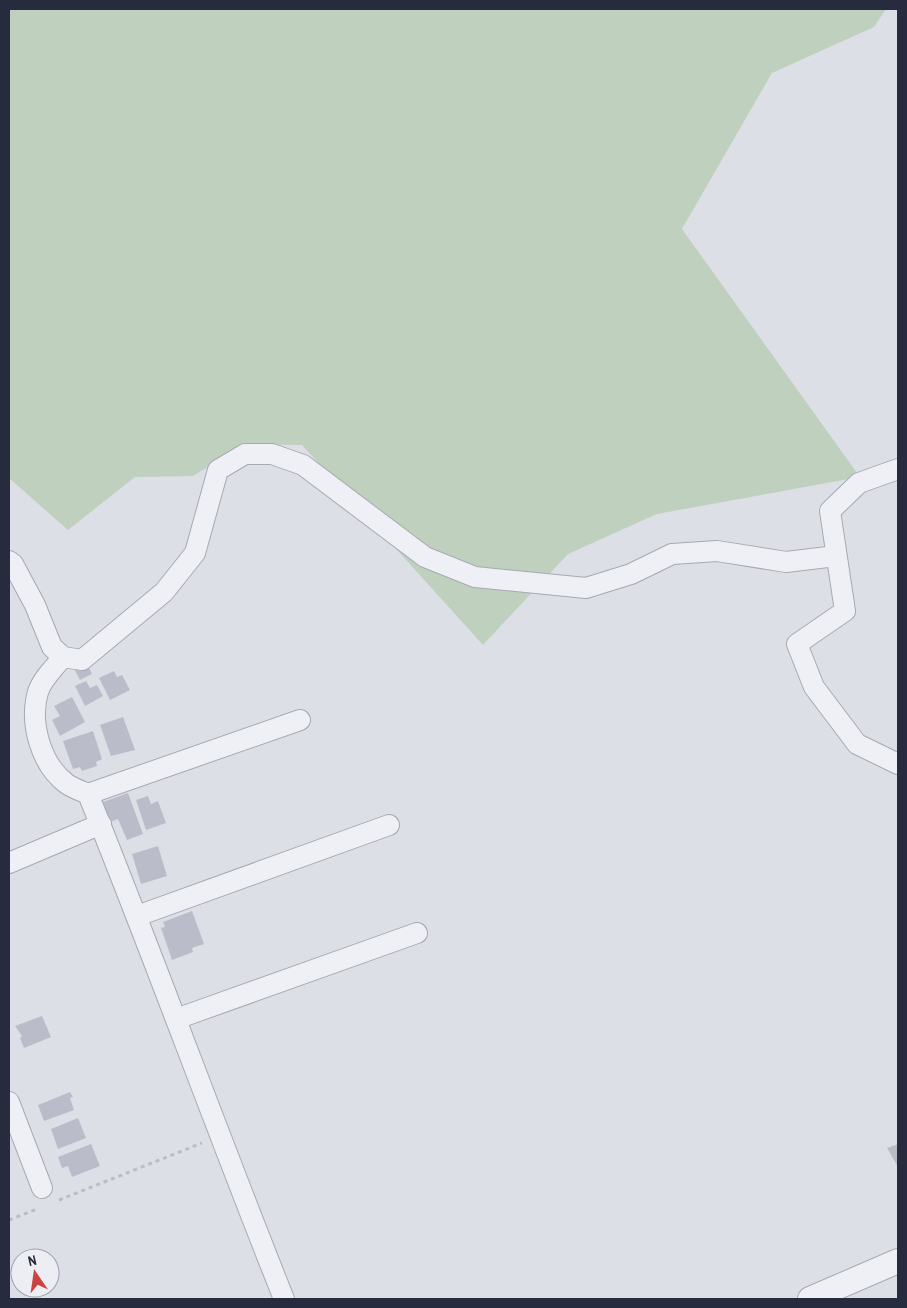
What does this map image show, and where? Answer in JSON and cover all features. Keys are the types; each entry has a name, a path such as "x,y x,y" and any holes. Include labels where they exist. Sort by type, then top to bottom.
{"street":[{"path":"9,561 13,564 35,605 52,647 63,657 82,660 164,592 195,553 218,470 245,454 272,454 303,465 425,557 475,577 586,588 631,574 672,554 717,551 786,562 836,556"},
{"path":"898,469 859,483 830,511 845,611 797,644 814,688 857,744 898,764"},
{"path":"63,657 48,674 38,691 37,733 44,754 54,772 68,785 88,794 300,720"},
{"path":"88,794 137,916 219,1136 284,1299"},
{"path":"9,863 100,824"},
{"path":"137,916 389,825"},
{"path":"176,1019 417,933"},
{"path":"9,1102 47,1198"},
{"path":"810,1299 898,1261"}],"path":[{"path":"9,1220 47,1198 219,1136"}],"green space":[{"path":"9,9 886,9 874,27 772,73 682,229 860,477 657,514 568,554 483,645 302,445 246,444 193,476 135,477 68,530 9,478"}],"building":[{"path":"86,661 92,674 80,680 73,667"},
{"path":"114,671 117,677 122,675 130,690 110,700 99,678"},
{"path":"86,681 90,688 97,685 103,696 85,706 75,686"},
{"path":"72,697 85,722 60,736 52,720 60,716 54,706"},
{"path":"123,717 135,750 111,756 100,725"},
{"path":"93,731 102,759 96,762 97,766 82,771 80,767 73,769 63,741"},
{"path":"128,793 143,834 127,840 118,819 110,822 103,802"},
{"path":"148,796 151,804 158,801 166,823 146,830 136,800"},
{"path":"158,846 167,876 141,884 132,854"},
{"path":"192,911 204,944 192,948 193,952 172,960 161,928 165,927 163,922"},
{"path":"42,1016 51,1037 24,1048 20,1038 22,1036 15,1026"},
{"path":"70,1092 73,1097 70,1098 74,1110 44,1121 38,1105"},
{"path":"78,1118 86,1138 58,1149 51,1129"},
{"path":"91,1144 100,1166 72,1177 68,1166 62,1168 58,1157"},
{"path":"898,1144 898,1167 887,1148"}]}
